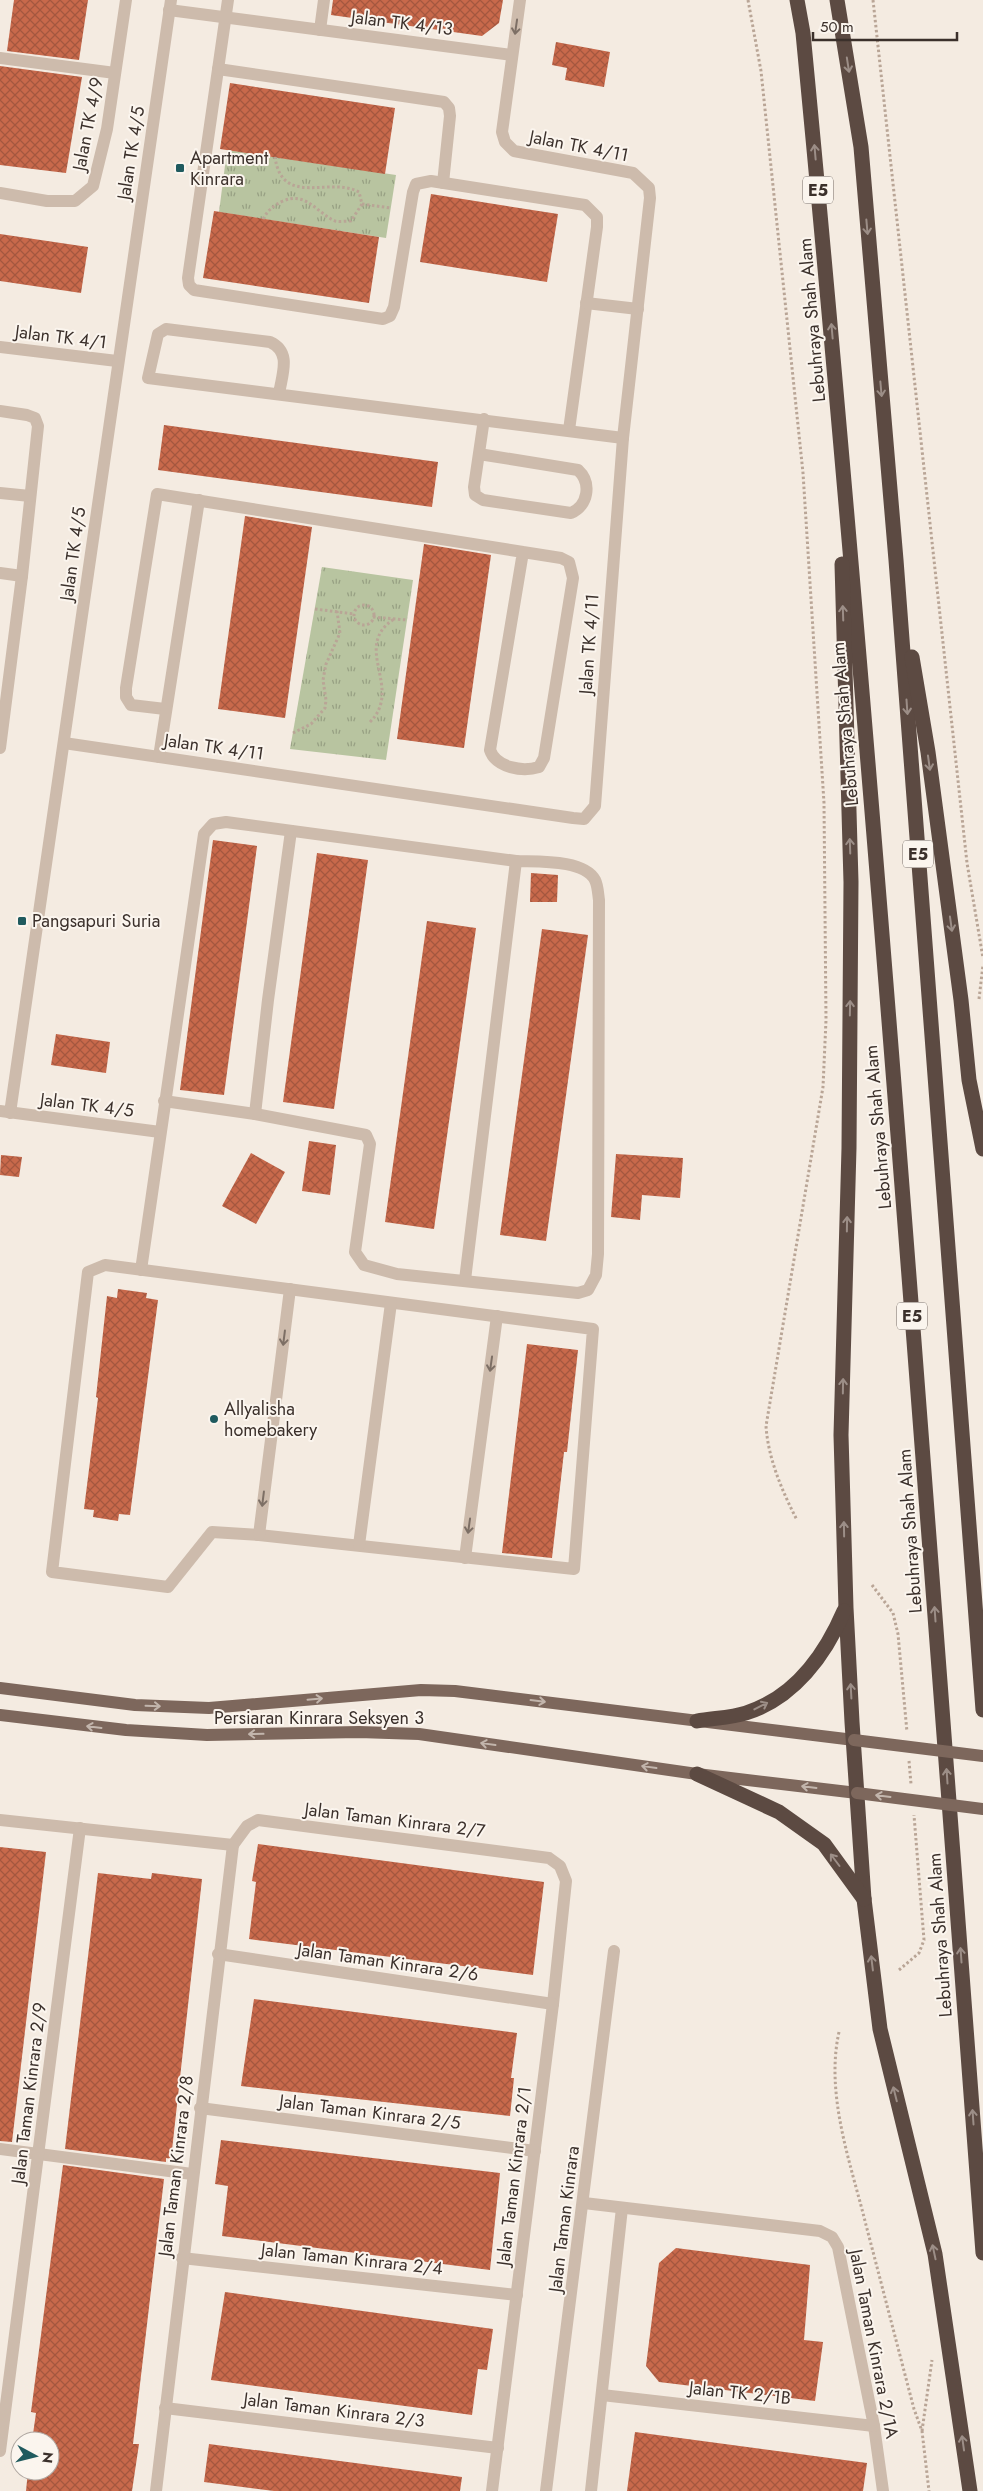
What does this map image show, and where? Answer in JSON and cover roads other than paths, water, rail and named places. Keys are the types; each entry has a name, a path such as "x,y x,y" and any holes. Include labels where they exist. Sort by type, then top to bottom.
{"highway":[{"name":"Lebuhraya Shah Alam","path":"797,0 803,33 836,379 913,1326 983,2253"},
{"name":"E5","path":"837,0 861,147 896,560 983,1710"},
{"path":"836,379 851,882 849,1148 842,1435 846,1608 857,1793 864,1899 880,2029 935,2254 970,2491"},
{"path":"896,560 928,752 970,1080 983,1149"},
{"path":"697,1721 746,1713 781,1695 809,1671 831,1641 846,1608"},
{"path":"697,1774 780,1812 824,1844 864,1899"}],"main road":[{"name":"Persiaran Kinrara Seksyen 3","path":"0,1688 135,1705 209,1708 421,1690 454,1691 983,1756"},
{"name":"Persiaran Kinrara Seksyen 3","path":"0,1715 126,1730 207,1735 359,1732 419,1734 697,1774 983,1809"}],"street":[{"name":"Jalan TK 4/9","path":"0,193 47,201 75,201 93,186 107,129 126,0"},
{"path":"228,0 188,278 189,286 194,290 384,319 390,316 394,307 413,192 416,184 423,181 443,183 578,204 592,211 596,217 597,227 569,430"},
{"path":"320,30 324,0"},
{"path":"512,55 520,0"},
{"name":"Jalan TK 4/13","path":"170,5 225,17 512,55"},
{"name":"Jalan TK 4/5","path":"160,1132 5,1112 64,743 170,5"},
{"name":"Jalan TK 4/11","path":"64,743 584,819 595,806 623,438 650,198 649,188 633,173 514,151 505,142 502,132 512,55"},
{"path":"0,58 115,73"},
{"path":"218,69 444,102 449,108 450,116 443,183"},
{"path":"586,303 638,309"},
{"path":"279,394 284,354 280,346 270,342 166,329 158,334 148,378 623,438"},
{"name":"Jalan TK 4/1","path":"0,347 118,361"},
{"path":"0,411 28,414 35,418 38,426 22,576 0,748"},
{"path":"479,454 578,470 584,476 587,484 584,502 580,509 571,514 483,500 475,495 474,487 484,419"},
{"path":"0,493 30,496"},
{"path":"165,709 131,704 126,697 157,494 561,558 569,562 573,578 544,758 539,766 529,770 499,764 492,758 490,750 523,552"},
{"path":"158,757 199,500"},
{"path":"0,573 22,576"},
{"path":"141,1270 164,1101 204,834 213,824 226,822 516,861 574,865 587,871 595,880 599,900 598,1254 596,1275 588,1290 578,1293 397,1274 364,1265 355,1252 370,1144 366,1135 255,1114 164,1101"},
{"path":"255,1114 291,831"},
{"path":"465,1280 516,861"},
{"path":"105,1265 141,1270 592,1328 574,1569 259,1534 212,1532 168,1587 52,1572 88,1272 105,1265"},
{"path":"259,1534 290,1290"},
{"path":"359,1545 391,1302"},
{"path":"464,1558 497,1316"},
{"path":"0,1820 233,1845"},
{"name":"Jalan Taman Kinrara 2/7","path":"233,1845 247,1826 258,1820 549,1858 560,1866"},
{"name":"Jalan Taman Kinrara 2/9","path":"0,2451 80,1828"},
{"name":"Jalan Taman Kinrara 2/8","path":"156,2491 218,1954 233,1845"},
{"name":"Jalan Taman Kinrara 2/1","path":"492,2491 553,2004 566,1881 560,1866"},
{"name":"Jalan Taman Kinrara","path":"546,2491 584,2203 614,1951"},
{"name":"Jalan Taman Kinrara 2/6","path":"218,1954 553,2004"},
{"name":"Jalan Taman Kinrara 2/5","path":"200,2108 535,2151"},
{"path":"0,2149 192,2174"},
{"path":"584,2203 622,2208 592,2491"},
{"name":"Jalan Taman Kinrara 2/1A","path":"622,2208 820,2231 832,2237 838,2247 874,2426 883,2491"},
{"name":"Jalan Taman Kinrara 2/4","path":"182,2258 517,2295"},
{"name":"Jalan TK 2/1B","path":"602,2395 874,2426"},
{"name":"Jalan Taman Kinrara 2/3","path":"165,2408 498,2448"}],"place":[{"name":"Apartment Kinrara","path":"180,168"},
{"name":"Pangsapuri Suria","path":"22,921"},
{"name":"Allyalisha homebakery","path":"214,1419"}]}
